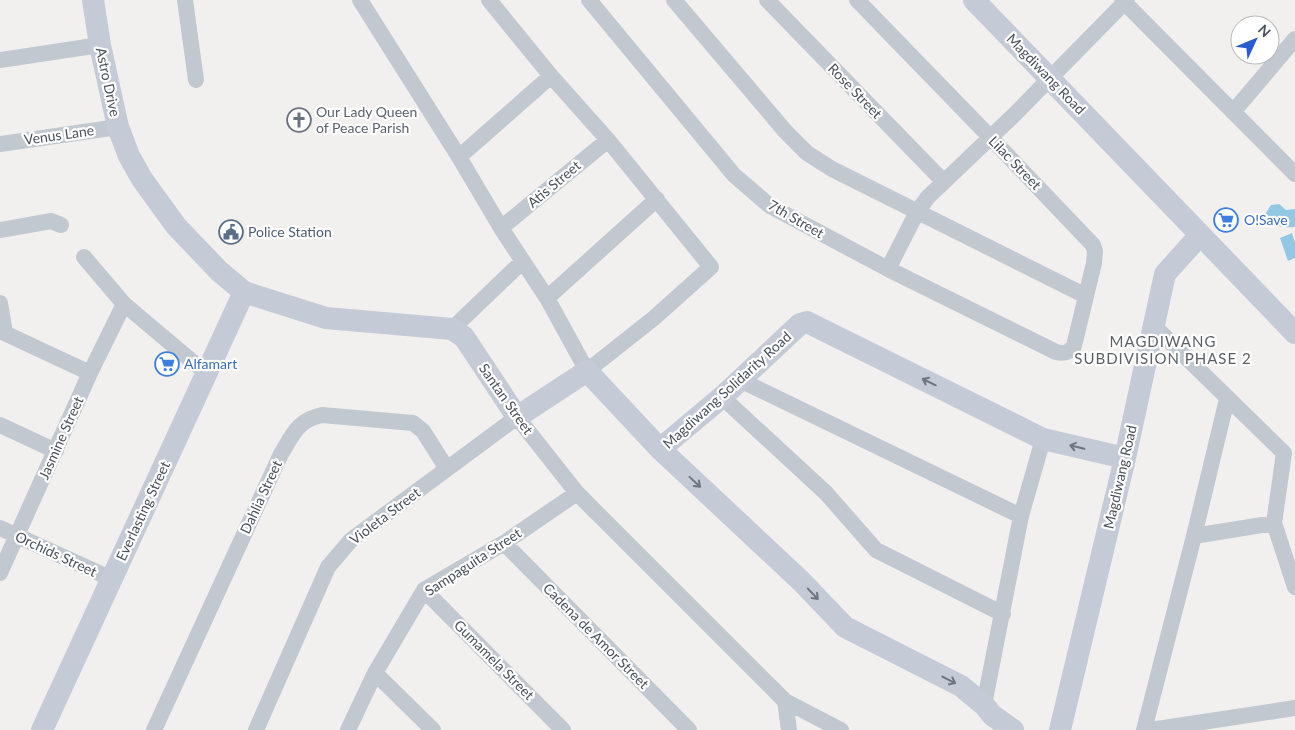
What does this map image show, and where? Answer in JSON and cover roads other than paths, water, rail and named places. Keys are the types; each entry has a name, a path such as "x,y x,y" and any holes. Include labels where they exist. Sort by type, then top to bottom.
{"street":[{"name":"Astro Drive","path":"92,0 118,127 132,162 176,226 214,266 244,292"},
{"path":"185,0 196,80"},
{"path":"360,0 501,228 547,298 588,371 660,449"},
{"path":"489,0 551,76 658,199 711,266 654,318 588,371 517,417"},
{"name":"7th Street","path":"589,0 734,175 770,206 888,270 1056,352 1067,352"},
{"path":"674,0 785,131 808,153 832,169 1086,296"},
{"name":"Rose Street","path":"767,0 943,181"},
{"name":"Lilac Street","path":"857,0 1093,246 1095,257 1074,346 1067,352"},
{"name":"Magdiwang Road","path":"974,0 1295,333"},
{"path":"888,270 917,212 928,197 1124,1 1233,112 1292,166"},
{"path":"1233,112 1295,39"},
{"path":"0,60 100,45"},
{"path":"458,157 551,76"},
{"name":"Venus Lane","path":"0,144 118,127"},
{"name":"Atis Street","path":"501,228 608,140"},
{"path":"547,298 658,199"},
{"path":"0,230 51,221 61,225"},
{"name":"Magdiwang Road","path":"1060,730 1165,274 1200,235"},
{"path":"84,257 124,304 206,373"},
{"path":"244,292 326,318 452,329 523,262"},
{"name":"Everlasting Street","path":"42,730 244,292"},
{"path":"0,303 3,332 90,373"},
{"name":"Jasmine Street","path":"0,573 90,373 124,304"},
{"name":"Magdiwang Solidarity Road","path":"1013,730 992,715 984,705 961,686 845,627 801,581 660,449 722,397 800,324 807,322 1043,439 1124,458"},
{"path":"1154,326 1284,453 1274,523 1295,586"},
{"name":"Santan Street","path":"452,329 464,337 517,417 577,493 785,701 841,730"},
{"path":"740,380 1021,516"},
{"path":"722,397 826,493 876,550 1003,614"},
{"path":"1144,730 1227,399"},
{"name":"Dahlia Street","path":"154,730 281,454 301,424 310,418 322,415 413,423 424,431 447,469"},
{"name":"Violeta Street","path":"256,730 328,567 351,540 517,417"},
{"path":"0,425 56,451"},
{"path":"984,705 1021,516 1043,439"},
{"name":"Sampaguita Street","path":"348,730 375,673 424,590 504,543 577,493"},
{"path":"1194,536 1274,523"},
{"name":"Orchids Street","path":"0,528 112,579"},
{"name":"Cadena de Amor Street","path":"504,543 689,730"},
{"name":"Gumamela Street","path":"424,590 563,730"},
{"path":"375,673 433,730"},
{"path":"785,701 789,730"},
{"path":"1150,730 1295,708"}],"water":[{"path":"1279,204 1286,210 1295,209 1295,227 1278,226 1264,216 1271,205"},
{"path":"1292,233 1295,243 1295,258 1288,261 1280,238"}],"place":[{"name":"Our Lady Queen of Peace Parish","path":"299,120"},
{"name":"O!Save","path":"1226,220"},
{"name":"Police Station","path":"231,232"},
{"name":"Alfamart","path":"167,364"}],"district":[{"name":"MAGDIWANG SUBDIVISION PHASE 2","path":"1163,350"}]}
